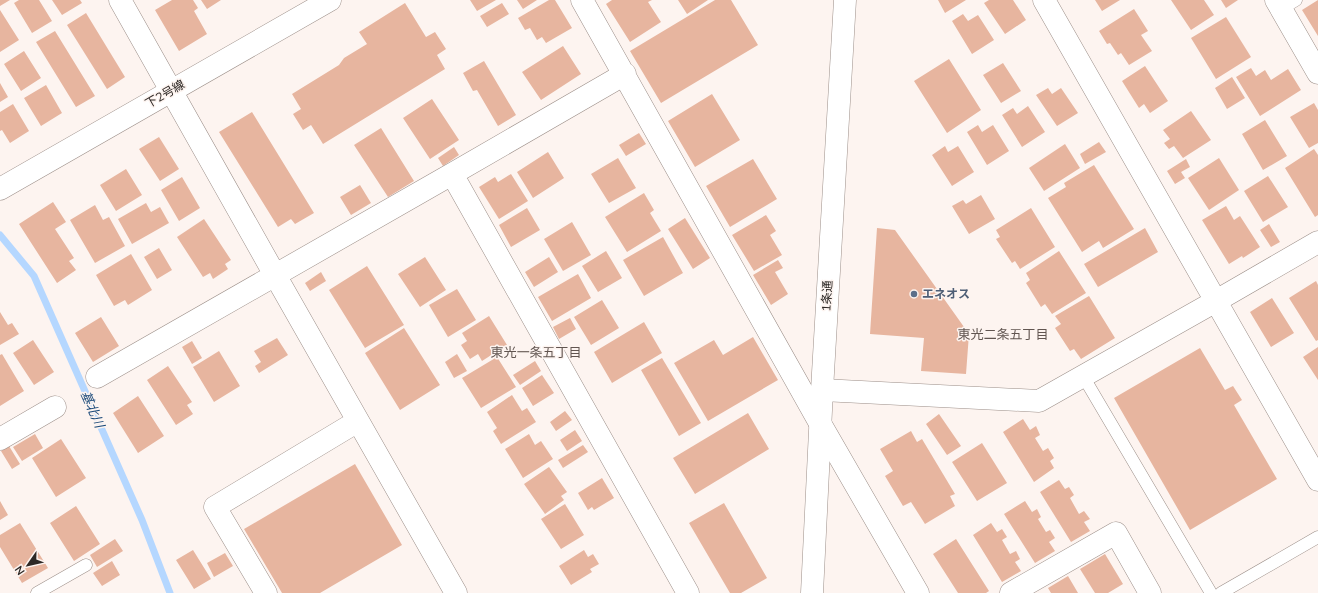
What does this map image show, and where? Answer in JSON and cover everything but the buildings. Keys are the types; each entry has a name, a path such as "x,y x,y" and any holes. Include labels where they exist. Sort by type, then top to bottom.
{"street":[{"path":"120,0 172,90 274,275 456,593"},
{"name":"下2号線","path":"0,189 330,0"},
{"path":"582,0 821,425 918,593"},
{"name":"1条通","path":"812,593 822,390 845,0"},
{"path":"1044,0 1318,480"},
{"path":"1284,3 1318,73"},
{"path":"97,377 624,74"},
{"path":"452,174 688,593"},
{"path":"822,390 1039,401 1216,302 1318,242"},
{"path":"0,439 55,407"},
{"path":"266,593 215,507 358,421"},
{"path":"1011,593 1116,533 1150,593"}],"lane":[{"path":"1083,376 1211,593"},
{"path":"1221,593 1318,537"},
{"path":"37,593 86,565"}],"waterway":[{"name":"基北川","path":"0,235 34,276 142,520 170,593"}],"place":[{"name":"エネオス","path":"914,294"}],"district":[{"name":"東光二条五丁目","path":"1003,334"},
{"name":"東光一条五丁目","path":"536,352"}]}
